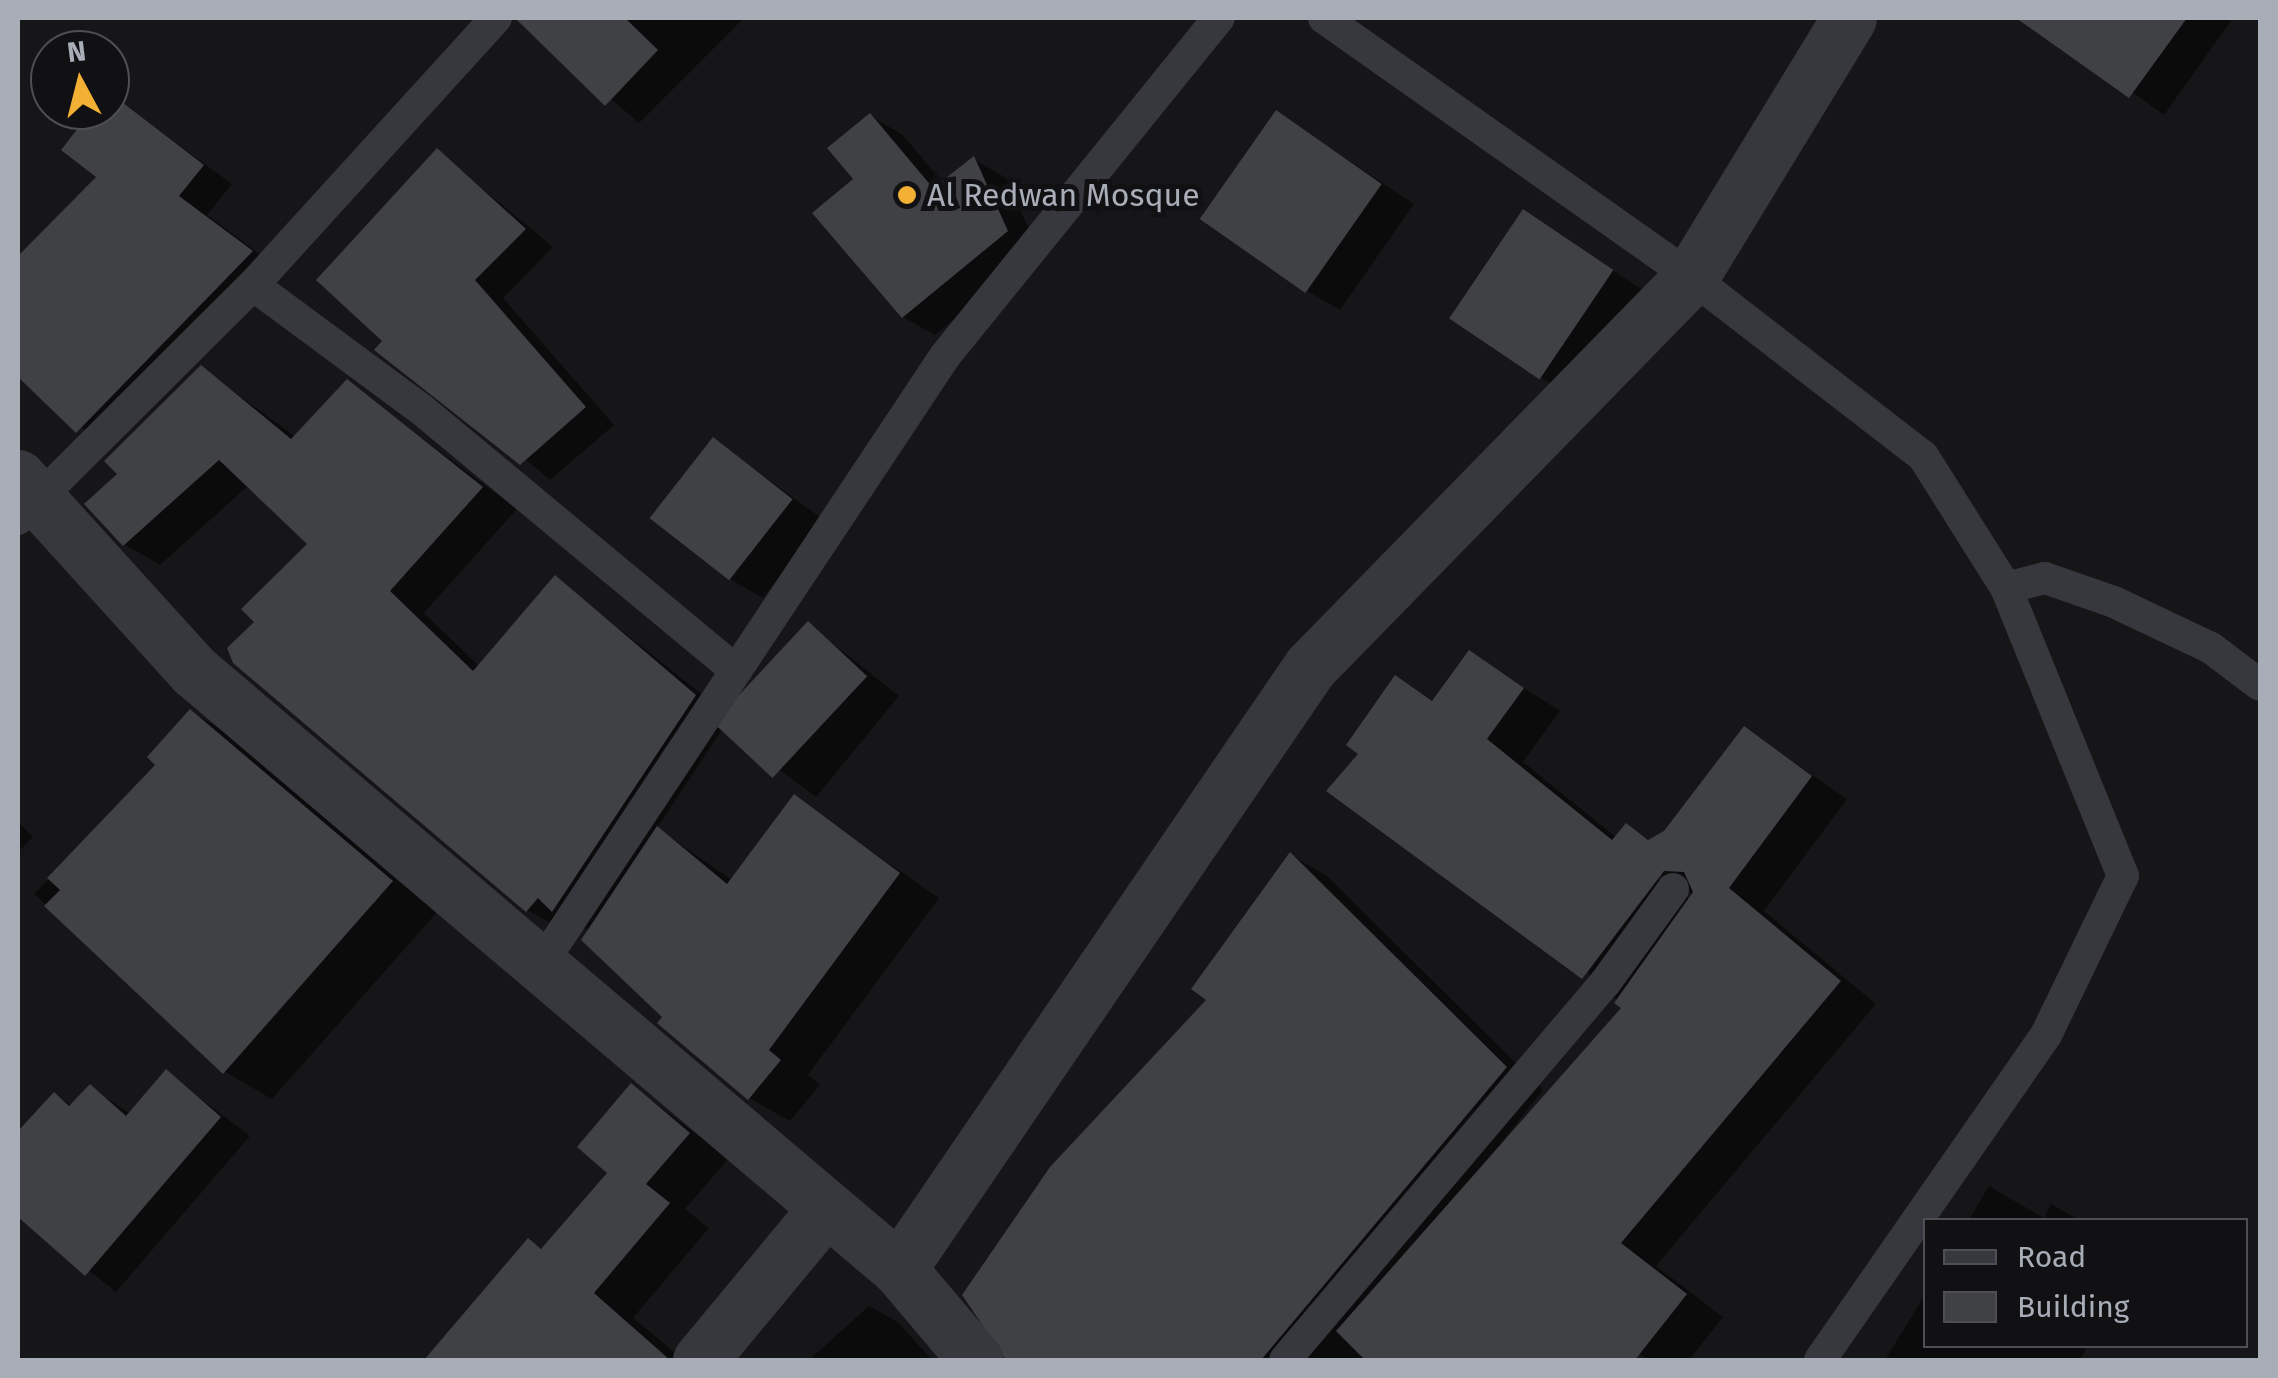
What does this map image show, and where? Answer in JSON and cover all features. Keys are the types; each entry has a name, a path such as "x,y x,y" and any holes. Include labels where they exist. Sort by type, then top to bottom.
{"street":[{"path":"899,1270 1310,667 1691,277 1849,18"},
{"path":"24,499 194,670 899,1270 976,1360"},
{"path":"700,1360 826,1208"}],"lane":[{"path":"24,499 253,285 496,18"},
{"path":"540,966 733,668 944,356 1218,18"},
{"path":"1324,18 1691,277 1924,456 2006,588 2123,876 2046,1035 1820,1360"},
{"path":"253,285 422,410 733,668"},
{"path":"2006,588 2045,578 2114,602 2211,648 2260,685"},
{"path":"1285,1360 1605,983 1673,889"}],"building":[{"path":"515,18 625,18 658,50 605,106"},
{"path":"2016,18 2187,18 2129,98"},
{"path":"130,108 204,165 179,196 253,251 76,433 18,377 18,256 96,177 61,150 76,130 130,130"},
{"path":"1276,110 1382,184 1305,293 1200,219"},
{"path":"870,113 933,188 974,156 1008,231 902,318 812,213 853,179 827,148"},
{"path":"437,148 526,229 475,280 586,407 520,465 374,350 382,341 316,280"},
{"path":"1523,209 1613,270 1540,379 1449,318"},
{"path":"201,365 291,439 347,379 483,487 390,591 473,671 555,575 696,695 552,912 538,898 526,912 233,663 227,648 254,622 241,609 307,544 219,460 123,546 84,504 117,474 104,461"},
{"path":"713,437 793,499 729,580 650,518"},
{"path":"808,621 867,676 772,778 713,723"},
{"path":"1469,650 1524,688 1487,739 1612,840 1626,823 1648,840 1664,831 1744,726 1812,776 1729,888 1841,981 1621,1243 1687,1294 1635,1360 1365,1360 1336,1331 1621,1008 1614,1003 1693,892 1684,872 1664,871 1582,979 1326,791 1358,754 1346,745 1395,675 1432,701"},
{"path":"190,709 393,881 223,1074 44,906 60,890 47,878 155,765 147,757"},
{"path":"794,794 900,873 769,1050 781,1060 748,1100 657,1023 662,1017 581,940 657,826 727,884"},
{"path":"1290,852 1507,1067 1261,1360 1006,1360 962,1295 1050,1167 1206,1000 1191,989"},
{"path":"166,1069 221,1117 85,1276 18,1217 18,1131 54,1092 69,1106 90,1084 126,1116"},
{"path":"631,1083 690,1133 646,1184 670,1203 594,1293 670,1360 424,1360 528,1238 541,1249 607,1173 577,1147"}],"place":[{"name":"Al Redwan Mosque","path":"907,195"}]}
